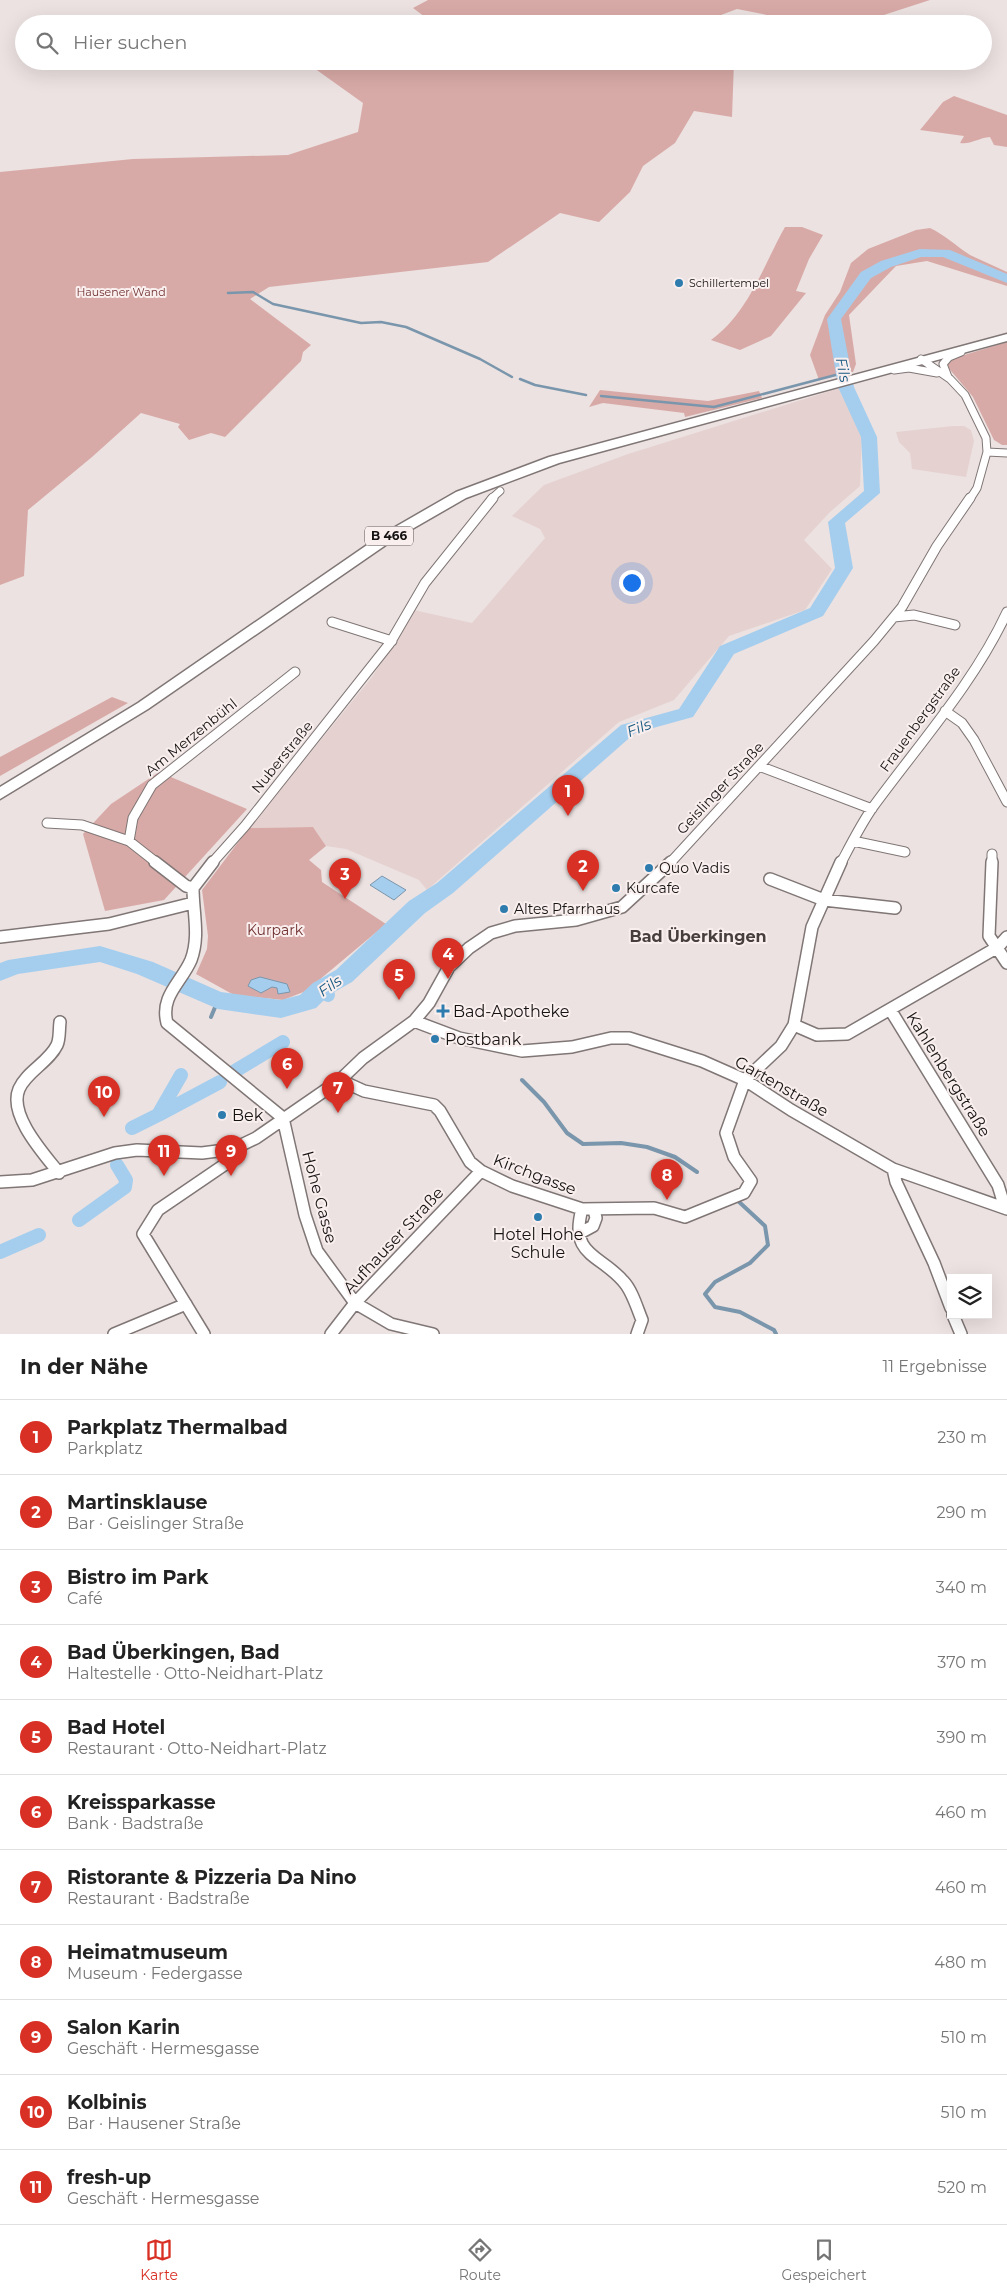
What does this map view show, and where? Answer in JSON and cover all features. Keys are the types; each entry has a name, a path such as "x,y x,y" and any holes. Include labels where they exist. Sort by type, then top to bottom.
{"main road":[{"name":"B 466","path":"0,794 143,706 388,537 461,495 554,460 1007,337"}],"street":[{"path":"950,379 944,370 944,361 992,341"},
{"name":"Geislinger Straße","path":"233,1149 256,1138 340,1080 363,1058 414,1021 429,1003 449,967 469,948 491,933 535,924 576,920 622,907 657,877 902,608 937,546 977,488 987,452 986,438 965,395 950,379 921,360"},
{"name":"Geislinger Straße","path":"878,371 909,368 942,374"},
{"path":"987,452 1007,453"},
{"name":"Nuberstraße","path":"194,888 199,878 245,826 392,642 425,583 489,501 500,491"},
{"name":"Frauenbergstraße","path":"745,1080 781,1046 794,1025 812,927 853,841 872,809 945,711 996,636 1007,612"},
{"path":"894,617 914,615 955,625"},
{"path":"332,622 392,642"},
{"name":"Am Merzenbühl","path":"128,841 134,817 143,796 152,785 295,672"},
{"path":"945,711 962,722 974,740 1007,802"},
{"path":"759,766 872,809"},
{"path":"47,823 82,825 128,841 186,886 194,888 193,903 197,941 164,1010 167,1023 283,1118"},
{"path":"853,841 905,852"},
{"path":"992,854 989,936 1007,963"},
{"path":"770,879 824,900 895,908"},
{"path":"0,937 109,924 193,903"},
{"path":"794,1025 817,1035 847,1034 891,1011 998,947 1007,936"},
{"name":"Kahlenbergstraße","path":"891,1011 998,1185 1006,1209"},
{"name":"Gartenstraße","path":"414,1021 459,1038 522,1051 572,1046 611,1038 629,1038 702,1061 745,1080 791,1110 893,1169 1006,1209"},
{"path":"59,1173 37,1146 19,1114 16,1101 19,1088 57,1045 60,1022"},
{"name":"Kirchgasse","path":"340,1080 364,1091 422,1101 434,1105 440,1111 470,1162 481,1171 512,1186 588,1209 579,1220 581,1241 589,1254 624,1281 642,1320 637,1334"},
{"path":"588,1209 654,1208 685,1216 744,1193 751,1181 734,1157 726,1133 745,1080"},
{"name":"Hohe Gasse","path":"283,1118 305,1216 317,1251 355,1303"},
{"path":"0,1182 32,1180 59,1173 114,1153 137,1150 202,1153 233,1149"},
{"path":"204,1334 143,1234 158,1210 227,1163 233,1149"},
{"path":"893,1169 896,1182 934,1264 947,1298"},
{"name":"Aufhauser Straße","path":"331,1334 355,1303 481,1171"},
{"path":"355,1303 391,1324 433,1334"},
{"path":"114,1334 186,1304"},
{"path":"955,1319 961,1334"}],"shaded area":[{"path":"843,387 862,430 860,486 830,512 804,540 832,569 805,610 729,636 674,700 619,722 427,890 419,880 346,849 326,846 313,827 249,828 372,677 414,610 472,623 545,538 540,529 512,516 544,485 628,454"},
{"path":"964,426 971,430 974,441 966,477 912,469 910,453 899,442 896,432"}],"green space":[{"path":"428,0 930,0 884,15 767,15 737,9 721,15 422,15 413,8"},
{"name":"Hausener Wand","path":"317,70 734,70 732,117 694,111 675,143 643,166 630,192 599,222 560,213 488,262 269,287 250,299 311,345 303,352 301,361 225,437 211,433 189,440 178,427 180,424 141,413 28,510 24,576 0,585 0,172 133,159 288,155 358,132 363,103"},
{"path":"954,96 1007,115 1007,147 994,145 990,137 960,143 964,136 920,130 943,102"},
{"path":"785,227 802,227 823,235 809,259 796,291 806,293 771,336 740,350 711,340 736,316 754,288"},
{"path":"930,228 970,255 1007,272 1007,286 927,261 896,266 849,315 856,364 853,372 819,380 810,355 825,315 840,292 851,263 868,249 916,230"},
{"path":"1007,342 1007,445 1002,445 994,440 973,397 946,365 951,359"},
{"path":"600,390 708,401 759,391 762,398 685,417 684,413 603,403 589,407"},
{"path":"112,697 128,703 0,776 0,757"},
{"path":"159,772 247,809 164,900 105,911 83,834 111,804"},
{"name":"Kurpark","path":"313,827 326,846 309,860 321,870 322,882 386,924 306,991 283,1000 234,995 196,974 207,949 208,936 202,890 249,828"}],"water":[{"path":"382,876 406,890 394,900 370,885"},
{"path":"260,977 287,984 290,992 278,994 277,988 272,987 261,993 248,986 251,980"}],"waterway":[{"name":"Fils","path":"0,972 16,966 100,954 145,968 218,1000 281,1009 308,1002 321,989 344,976 417,907 445,888 628,729 686,713 727,650 817,612 844,568 836,522 872,493 869,437 846,387 834,319 866,275 886,264 920,253 945,253 1007,279"},
{"path":"228,293 253,292 273,304 361,323 381,322 406,327 480,359 512,377"},
{"path":"601,396 714,407 843,373"},
{"path":"520,379 535,385 586,395"},
{"name":"Fils","path":"344,976 349,980"},
{"path":"321,989 328,995"},
{"path":"211,1017 218,1000"},
{"path":"235,1071 283,1042"},
{"path":"132,1128 158,1115 181,1075"},
{"path":"522,1080 544,1102 567,1133 583,1144 621,1143 647,1147 675,1157 697,1172"},
{"path":"160,1114 220,1082"},
{"path":"79,1220 125,1187 126,1180 117,1165"},
{"path":"737,1200 765,1226 768,1245 750,1263 715,1282 705,1294 715,1307 740,1312 774,1330 776,1334"},
{"path":"0,1252 39,1235"}],"place":[{"name":"Schillertempel","path":"679,283"},
{"name":"Parkplatz Thermalbad","path":"568,816"},
{"name":"Quo Vadis","path":"649,868"},
{"name":"Kurcafe","path":"616,888"},
{"name":"Martinsklause","path":"583,891"},
{"name":"Bistro im Park","path":"345,899"},
{"name":"Altes Pfarrhaus","path":"504,909"},
{"name":"Bad Überkingen, Bad","path":"448,979"},
{"name":"Bad Hotel","path":"399,1000"},
{"name":"Bad-Apotheke","path":"443,1011"},
{"name":"Postbank","path":"435,1039"},
{"name":"Kreissparkasse","path":"287,1089"},
{"name":"Ristorante & Pizzeria Da Nino","path":"338,1113"},
{"name":"Bek","path":"222,1115"},
{"name":"Kolbinis","path":"104,1117"},
{"name":"fresh-up","path":"164,1176"},
{"name":"Salon Karin","path":"231,1176"},
{"name":"Heimatmuseum","path":"667,1200"},
{"name":"Hotel Hohe Schule","path":"538,1217"}],"district":[{"name":"Bad Überkingen","path":"698,936"}]}
